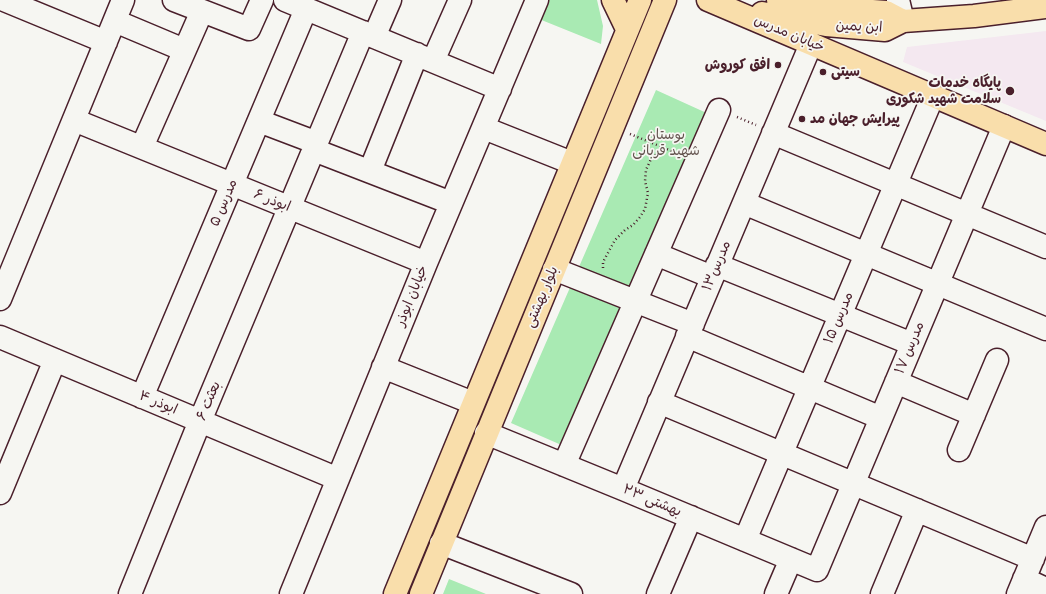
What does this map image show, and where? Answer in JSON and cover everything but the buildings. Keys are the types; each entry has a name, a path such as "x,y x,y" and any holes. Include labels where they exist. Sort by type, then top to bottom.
{"main road":[{"path":"613,0 627,29"},
{"name":"بلوار بهشتی","path":"395,594 640,0"},
{"name":"بلوار بهشتی","path":"420,594 665,0"},
{"name":"خیابان مدرس","path":"778,0 831,4 886,12 900,10"},
{"name":"خیابان مدرس","path":"714,3 1004,126 1040,136"},
{"name":"ابن یمین","path":"714,3 826,25 885,30 900,10 974,16 1046,7"},
{"path":"614,62 636,70"}],"street":[{"path":"4,0 45,8 106,42"},
{"path":"0,299 123,0"},
{"path":"174,0 249,29 262,0"},
{"path":"285,0 318,8 369,35 500,89"},
{"name":"بعثت ۶","path":"130,594 200,421 315,146 369,35 390,0"},
{"path":"370,171 425,58 460,0"},
{"name":"خیابان ابوذر","path":"291,594 426,263 537,0"},
{"name":"مدرس ۵","path":"142,396 259,121 318,8"},
{"path":"142,147 202,11"},
{"path":"115,21 184,50"},
{"name":"مدرس۱۳","path":"623,489 811,44"},
{"name":"مدرس ۱۵","path":"745,540 933,96"},
{"path":"564,465 719,110"},
{"name":"ابوذر ۶","path":"74,120 426,263"},
{"path":"259,121 370,171 451,203"},
{"name":"مدرس ۱۷","path":"817,570 1004,126"},
{"path":"484,128 572,163"},
{"path":"773,133 1046,246"},
{"path":"744,202 1046,329"},
{"path":"656,254 715,271 840,315 912,344"},
{"path":"554,268 636,301 690,330 809,388 881,418"},
{"name":"ابوذر ۴","path":"0,337 338,479"},
{"path":"0,493 55,360"},
{"path":"959,450 997,360"},
{"path":"383,367 473,403"},
{"path":"896,382 974,414"},
{"path":"659,402 1032,559"},
{"name":"بهشتی ۲۳","path":"486,433 817,570"},
{"path":"882,594 917,510"},
{"path":"658,594 691,517"},
{"path":"1046,527 1021,587 1046,589"},
{"path":"441,543 571,594"},
{"path":"776,594 791,559"}],"path":[{"path":"719,110 773,133"},
{"path":"613,126 696,162"},
{"path":"602,288 603,262 615,240 625,230 633,225 645,209 648,193 645,181 646,170 651,159 664,148"}],"shaded area":[{"name":"پایگاه خدمات سلامت شهید شکوری","path":"1046,31 1046,121 903,62 907,47"}],"green space":[{"path":"546,0 597,0 603,26 601,44 539,19"},
{"name":"بوستان شهید قربانی","path":"656,90 711,115 566,447 511,423"},
{"path":"449,579 486,594 443,594"}],"place":[{"name":"افق کوروش","path":"778,65"},
{"name":"سیتی","path":"823,72"},
{"name":"پایگاه خدمات سلامت شهید شکوری","path":"1010,91"},
{"name":"پیرایش جهان مد","path":"802,119"}]}
